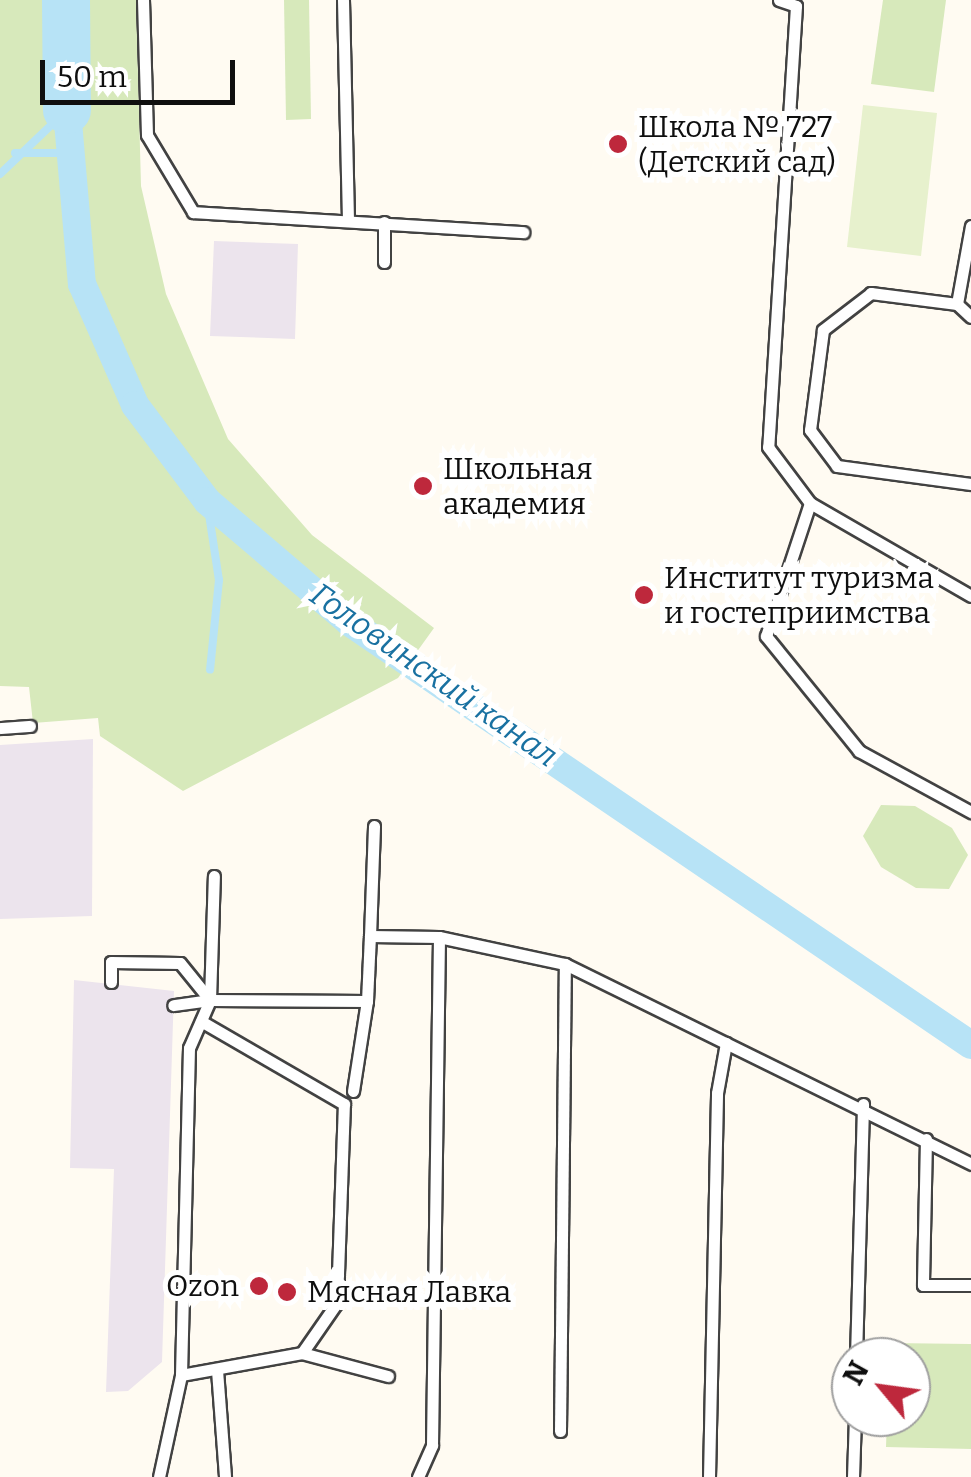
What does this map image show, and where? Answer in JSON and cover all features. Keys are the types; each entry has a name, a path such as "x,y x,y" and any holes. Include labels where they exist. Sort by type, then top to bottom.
{"lane":[{"path":"144,0 147,135 193,212 523,232"},
{"path":"343,0 348,219"},
{"path":"779,0 796,6 768,447 810,503 971,596"},
{"path":"384,222 384,262"},
{"path":"957,304 971,226"},
{"path":"971,317 957,304 871,292 823,330 810,430 837,466 971,484"},
{"path":"810,503 766,636 859,751 971,812"},
{"path":"0,728 30,726"},
{"path":"353,1091 367,1001 374,826"},
{"path":"160,1477 180,1375 189,1048 210,1000 214,876"},
{"path":"370,936 439,937 565,964 862,1104 971,1164"},
{"path":"418,1477 432,1446 439,937"},
{"path":"111,982 111,962 180,963 210,1000"},
{"path":"560,1431 565,964"},
{"path":"172,1005 210,1000 367,1001"},
{"path":"201,1021 344,1104 336,1304 302,1353"},
{"path":"709,1477 717,1094 726,1043"},
{"path":"856,1337 862,1104"},
{"path":"926,1139 923,1285 971,1285"},
{"path":"180,1375 302,1353 388,1376"},
{"path":"218,1370 225,1477"},
{"path":"853,1477 854,1437"}],"shaded area":[{"path":"214,241 298,244 295,339 210,336"},
{"path":"93,739 92,916 0,919 0,745"},
{"path":"74,980 174,991 162,1362 128,1391 106,1392 114,1169 70,1168"}],"green space":[{"path":"0,0 136,0 141,186 166,294 228,439 312,535 434,628 398,678 183,791 100,736 98,718 33,723 29,687 0,686"},
{"path":"284,0 309,0 311,119 286,120"},
{"path":"883,0 946,0 934,92 871,84"},
{"path":"863,105 937,113 921,256 847,247"},
{"path":"881,805 915,806 952,828 968,855 949,889 916,888 881,867 863,836"},
{"path":"931,1344 971,1344 971,1449 886,1447 886,1437 931,1437"}],"waterway":[{"path":"66,0 67,110"},
{"path":"0,174 67,110"},
{"name":"Головинский канал","path":"67,110 82,284 135,405 207,501 349,622 971,1045"},
{"path":"15,153 71,153"},
{"path":"207,501 219,580 210,670"}],"place":[{"name":"Школа № 727 (Детский сад)","path":"618,144"},
{"name":"Школьная академия","path":"423,486"},
{"name":"Институт туризма и гостеприимства","path":"644,595"},
{"name":"Ozon","path":"259,1286"},
{"name":"Мясная Лавка","path":"287,1292"}]}
